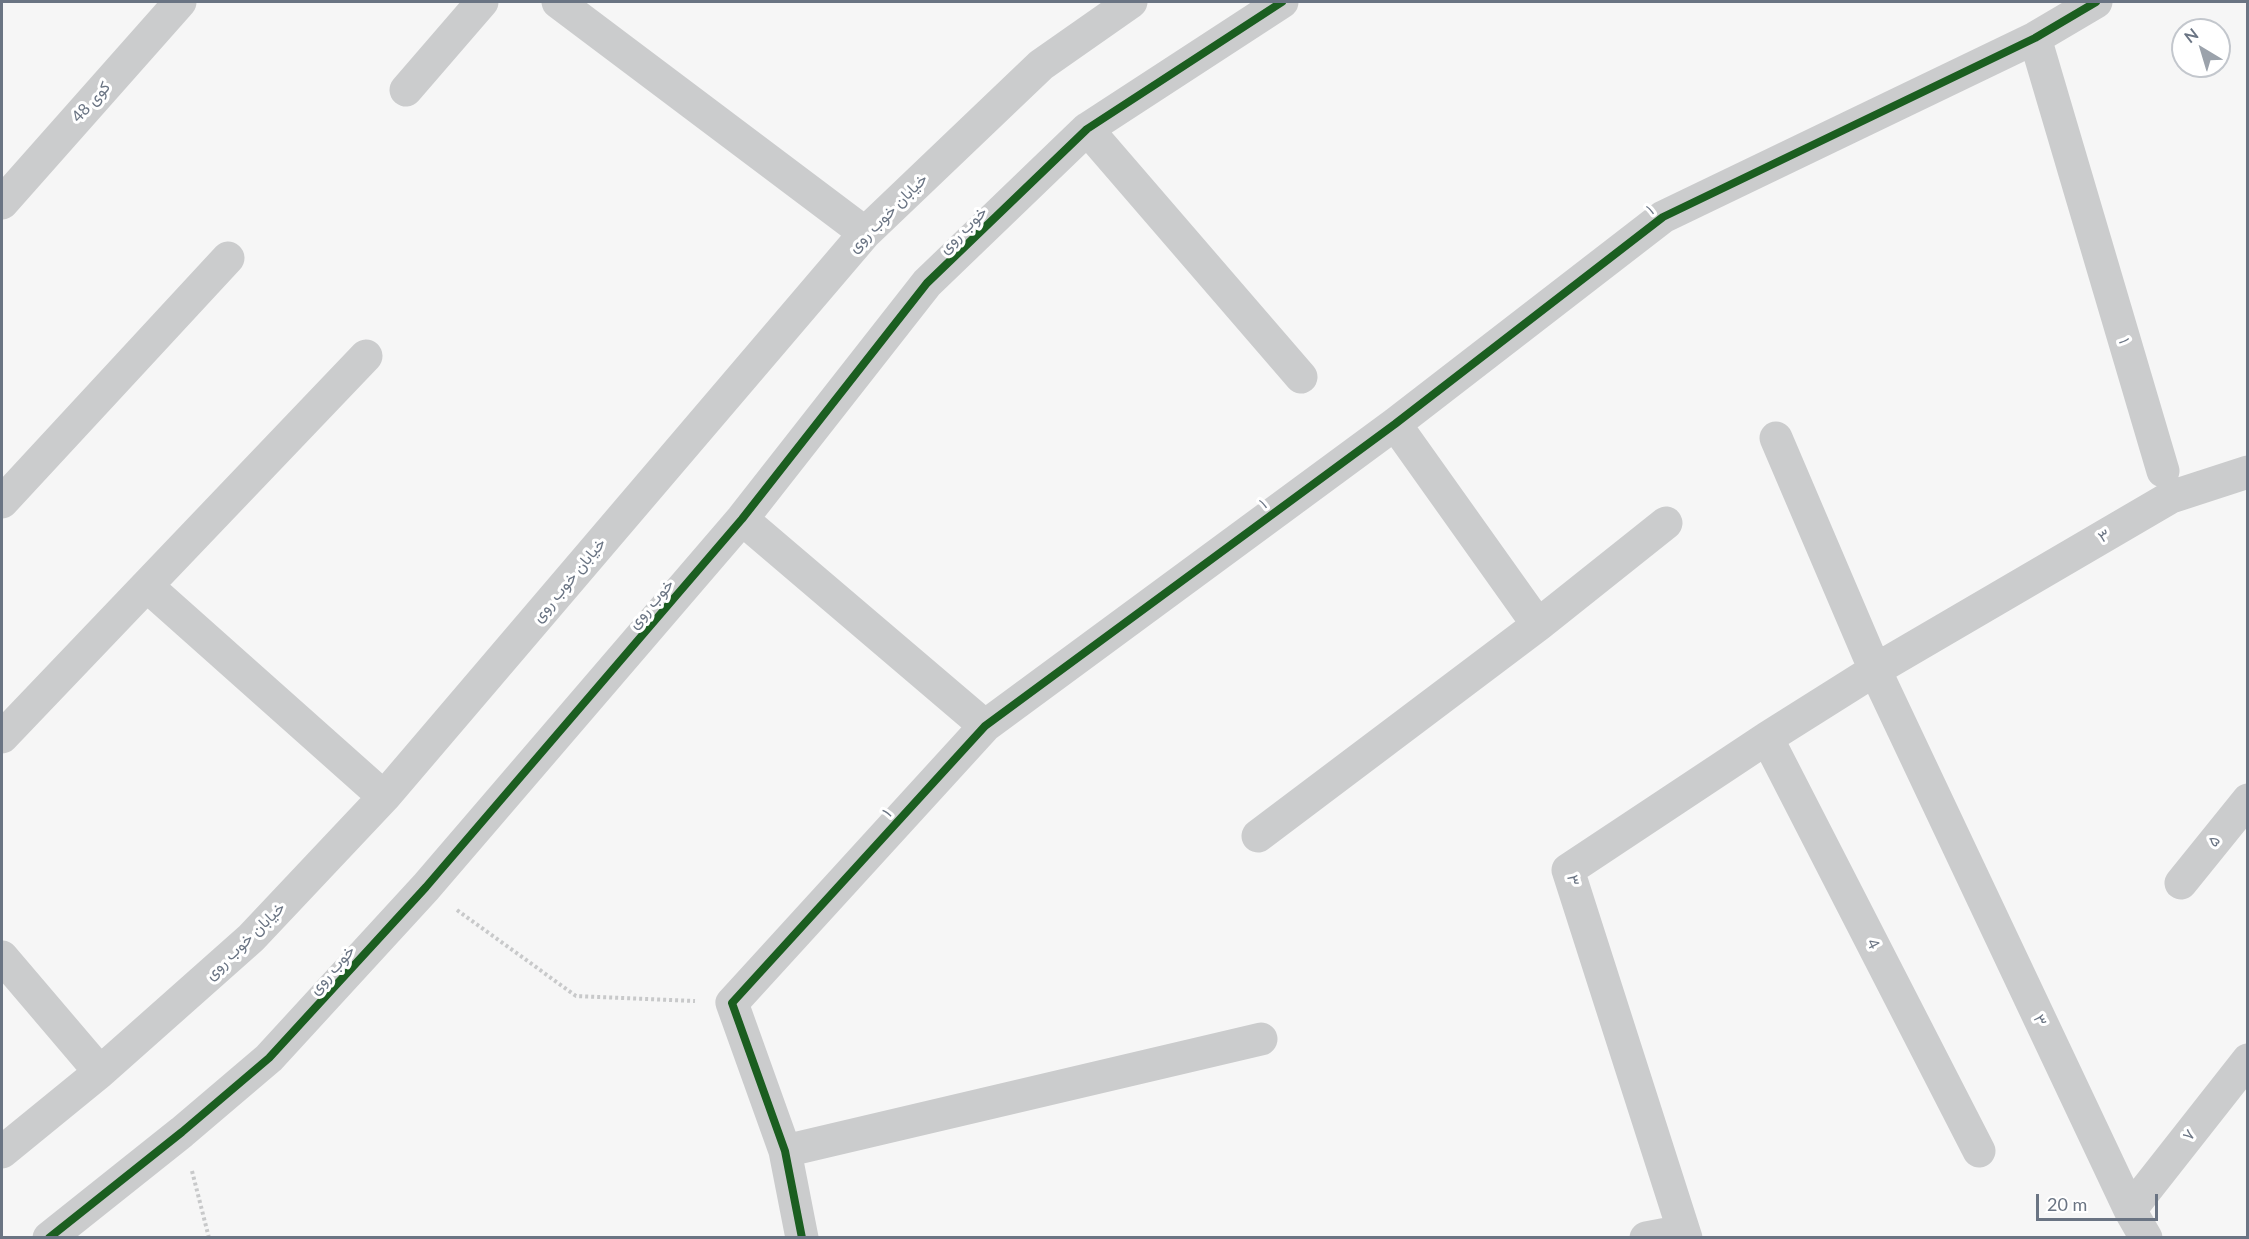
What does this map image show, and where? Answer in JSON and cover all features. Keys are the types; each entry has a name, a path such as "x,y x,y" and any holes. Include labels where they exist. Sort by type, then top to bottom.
{"street":[{"name":"کوی 48","path":"2,203 180,2"},
{"path":"406,90 482,2"},
{"path":"558,2 865,233"},
{"name":"خیابان خوب روی","path":"2,1152 100,1072 251,938 384,797 865,233 1041,65 1131,2"},
{"name":"خوب روی","path":"49,1238 182,1132 269,1058 426,887 742,519 927,283 1087,129 1281,2"},
{"name":"۱","path":"732,1003 985,726 1395,424 1663,217 2035,38 2096,2"},
{"name":"۱","path":"2035,38 2163,471"},
{"path":"1087,129 1301,377"},
{"path":"2,502 228,258"},
{"path":"2,737 366,356"},
{"path":"1395,424 1538,625"},
{"path":"1776,438 1875,670"},
{"name":"۳","path":"1685,1234 1568,870 1767,738 1875,670 2171,497 2247,471"},
{"path":"742,519 985,726"},
{"path":"1258,837 1538,625 1666,523"},
{"path":"147,586 384,797"},
{"name":"۳","path":"1875,670 2130,1210 2146,1238"},
{"name":"4","path":"1767,738 1979,1151"},
{"name":"۵","path":"2181,883 2247,800"},
{"path":"2,957 100,1072"},
{"path":"732,1003 785,1151 802,1238"},
{"path":"785,1151 1261,1039"},
{"name":"۷","path":"2130,1210 2247,1060"},
{"path":"1646,1238 1685,1234"}],"path":[{"path":"426,887 576,996 732,1003"},
{"path":"182,1132 209,1238"}],"cycle path":[{"path":"49,1238 182,1132 269,1058 426,887 742,519 927,283 1087,129 1282,2"},
{"path":"802,1238 785,1151 732,1003 985,726 1395,424 1663,217 2035,38 2096,2"}]}
